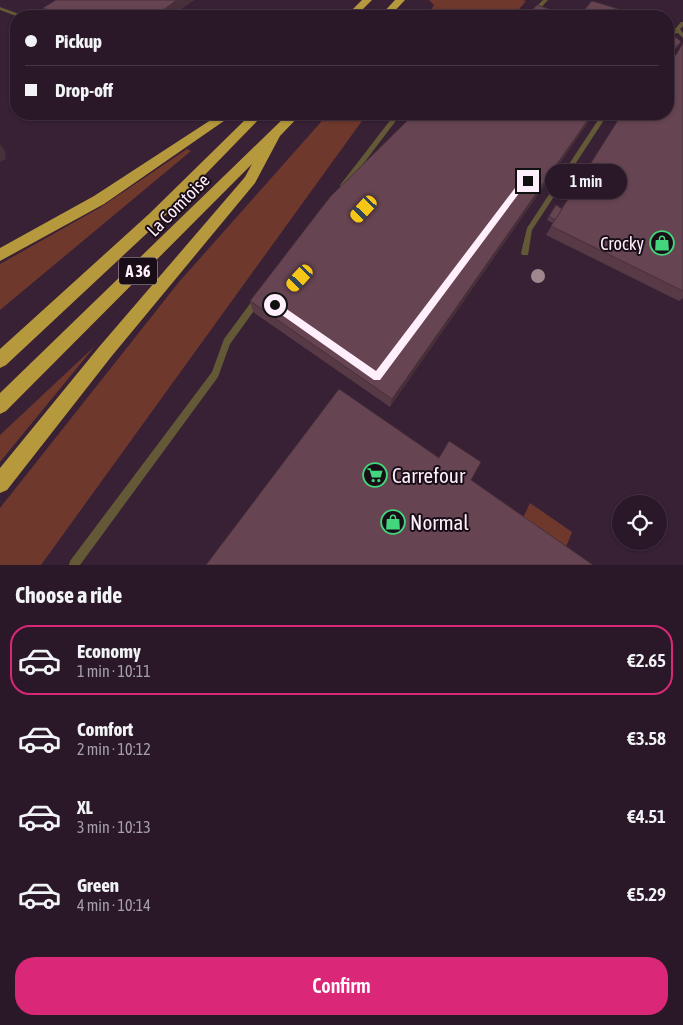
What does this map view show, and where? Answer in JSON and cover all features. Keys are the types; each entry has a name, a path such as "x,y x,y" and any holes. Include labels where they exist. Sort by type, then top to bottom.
{"highway":[{"path":"357,10 367,0"},
{"path":"391,10 400,0"},
{"path":"0,255 99,200 219,120"},
{"name":"La Comtoise","path":"0,360 154,218 252,120"},
{"name":"La Comtoise","path":"0,405 289,120"},
{"path":"0,483 105,352 250,180 274,136"}],"lane":[{"path":"43,10 60,0"},
{"path":"537,9 546,0"},
{"path":"678,32 678,26 683,24"},
{"path":"674,33 678,32 683,36"},
{"path":"338,192 393,120"},
{"path":"525,254 529,230 601,120"},
{"path":"74,565 215,374 227,342 262,294"}],"shaded area":[{"path":"429,0 526,1 518,10 431,10 434,5"},
{"path":"323,120 363,120 41,565 0,565 0,508 179,282"},
{"path":"187,149 191,151 0,310 0,264 101,207"},
{"path":"95,346 0,462 0,435"},
{"path":"530,503 572,532 564,552 521,522"}],"building":[{"path":"56,0 177,0 163,10 49,10 43,8"},
{"path":"592,1 622,10 584,10"},
{"path":"537,5 552,10 532,10"},
{"path":"674,37 681,42 674,48"},
{"path":"683,43 683,291 551,226 618,120 674,120 674,54 676,55"},
{"path":"408,120 588,120 392,399 250,301 330,197"},
{"path":"556,205 562,209 555,220 549,216"},
{"name":"Carrefour","path":"339,389 439,458 449,441 481,462 471,480 593,565 206,565"}],"place":[{"name":"Crocky","path":"662,243"},
{"name":"Carrefour","path":"375,475"},
{"name":"Normal","path":"393,522"}],"route":[{"path":"275,305 377,377 518,190 528,181"}]}
